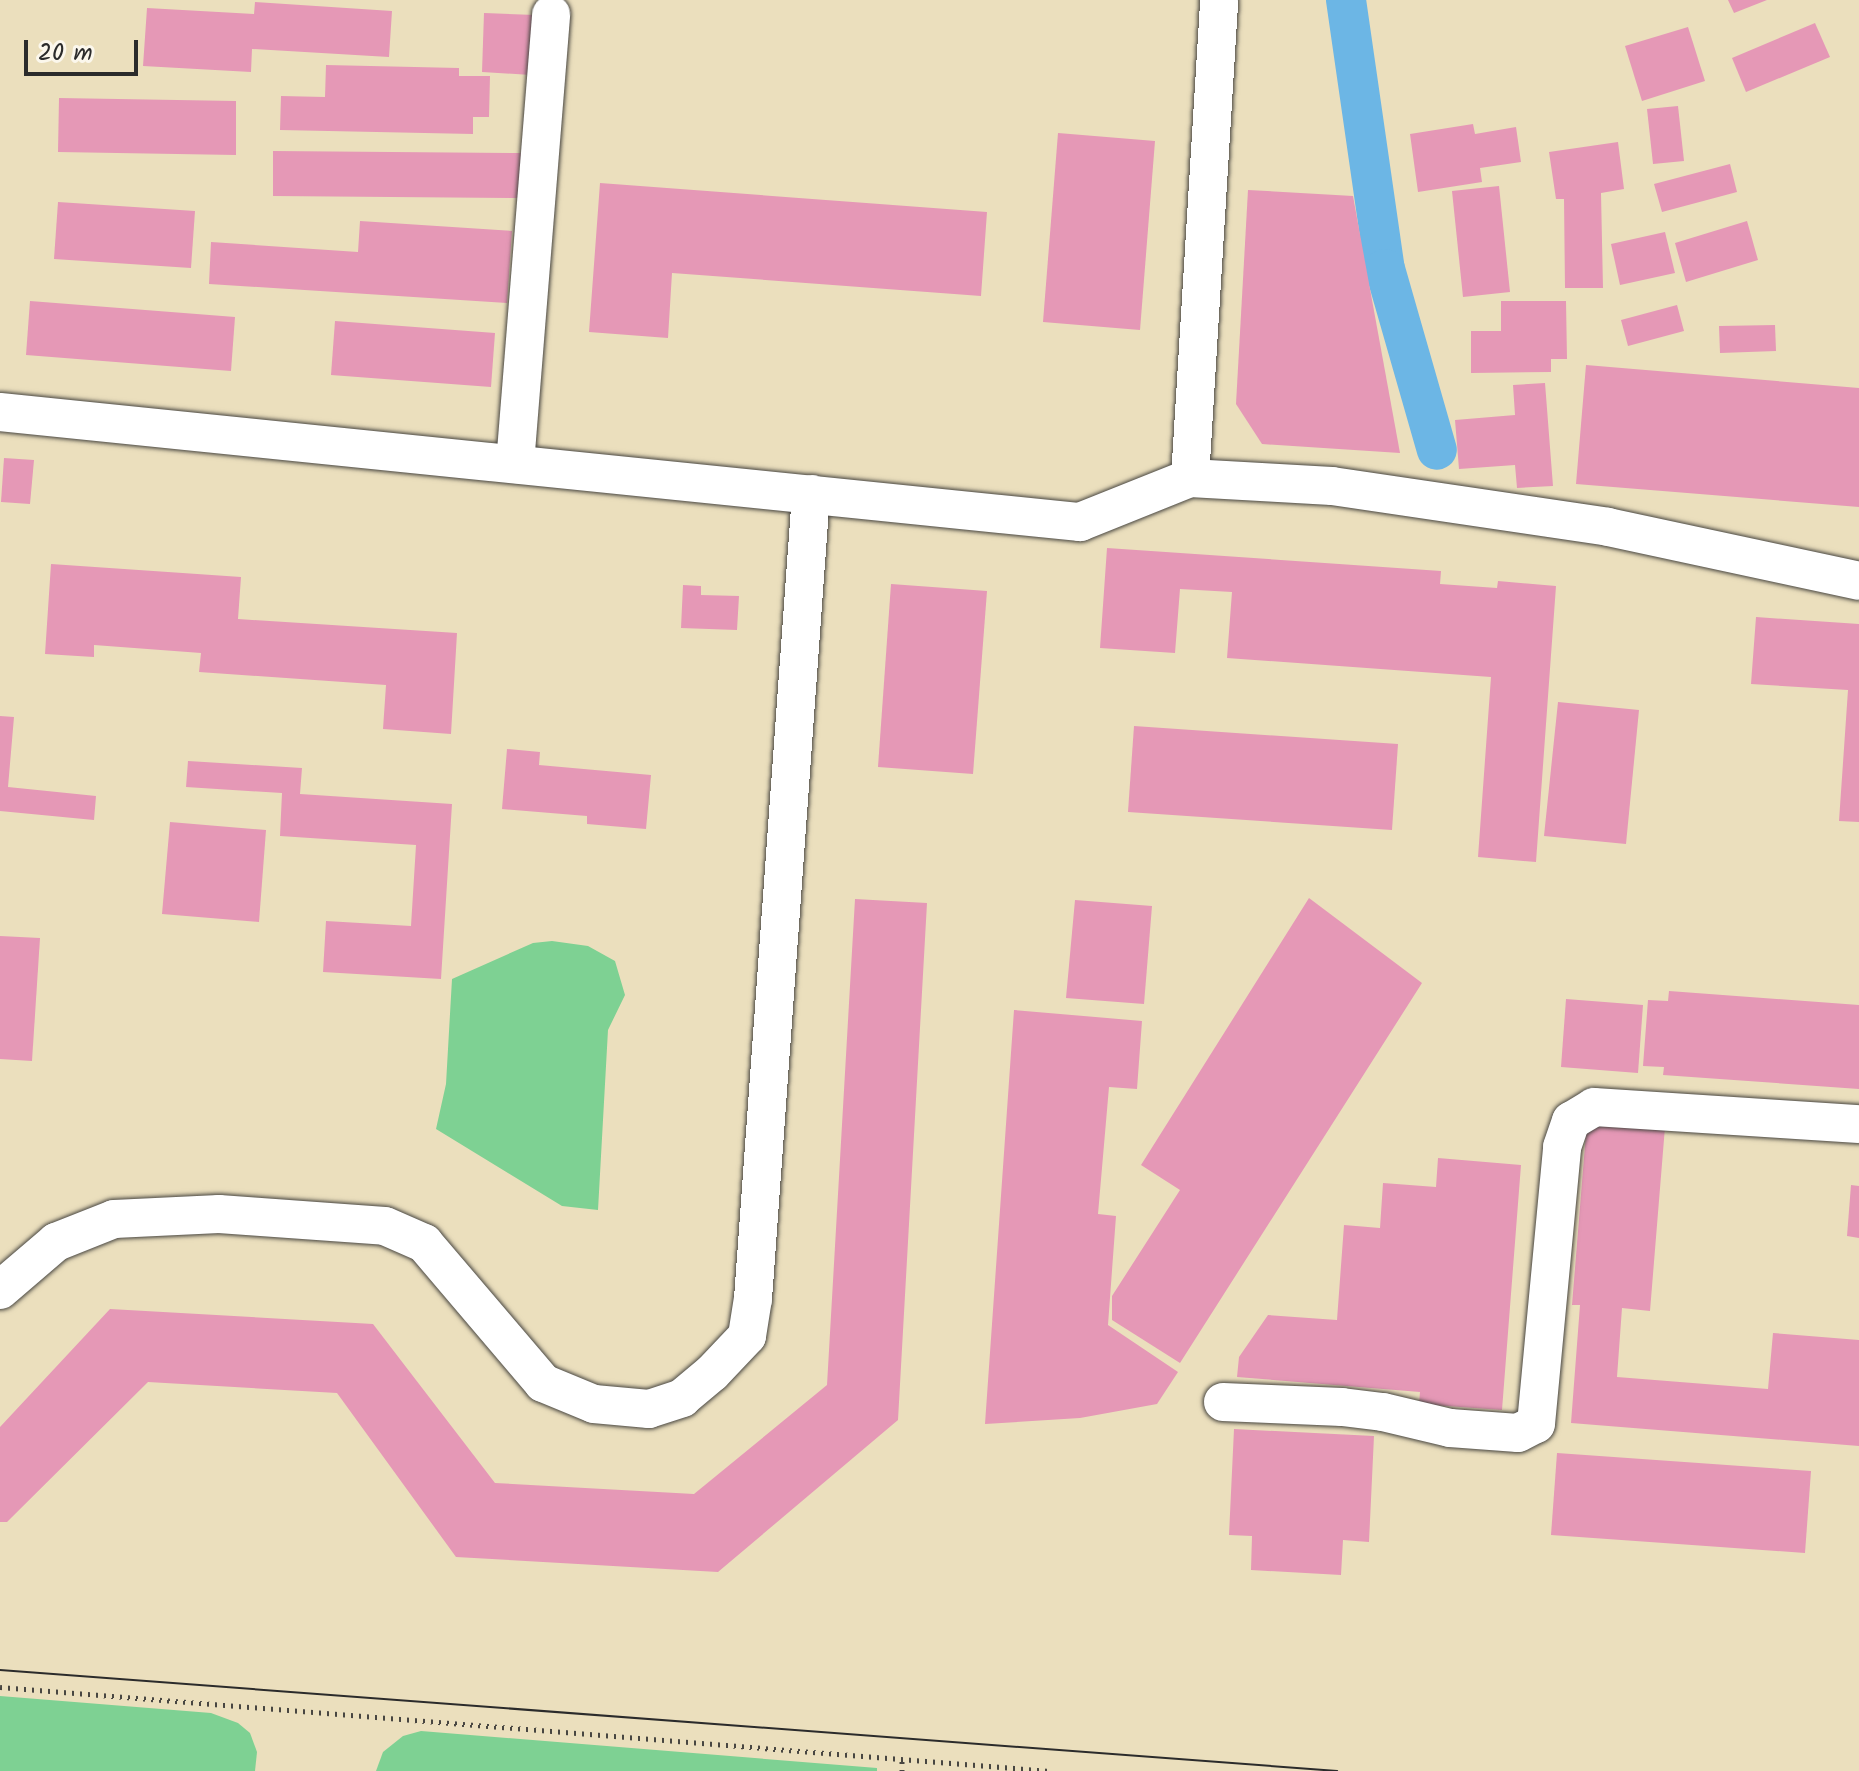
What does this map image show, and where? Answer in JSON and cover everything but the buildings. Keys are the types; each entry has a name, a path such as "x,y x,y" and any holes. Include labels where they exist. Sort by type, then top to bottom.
{"street":[{"path":"1190,478 1219,0"},
{"path":"515,464 551,14"},
{"path":"0,412 1080,522 1190,478 1332,486 1592,525 1859,581"},
{"path":"0,1290 56,1242 114,1219 219,1214 385,1226 424,1243 543,1383 594,1404 649,1409 682,1398 712,1373 747,1336 753,1299 811,494"},
{"path":"1223,1402 1342,1407 1383,1412 1450,1428 1518,1433 1536,1424 1562,1147 1571,1121 1594,1107 1859,1124"}],"path":[{"path":"0,1687 1050,1771"},
{"path":"902,1760 902,1771"}],"green space":[{"path":"552,941 588,946 615,961 625,995 608,1030 598,1210 562,1206 436,1129 446,1084 452,979 533,943"},
{"path":"0,1696 211,1713 238,1723 250,1733 257,1752 255,1771 0,1771"},
{"path":"421,1731 877,1768 877,1771 376,1771 383,1752 403,1736"}],"waterway":[{"path":"1346,0 1385,269 1437,450"}],"tram line":[{"path":"0,1670 1337,1771"}]}
